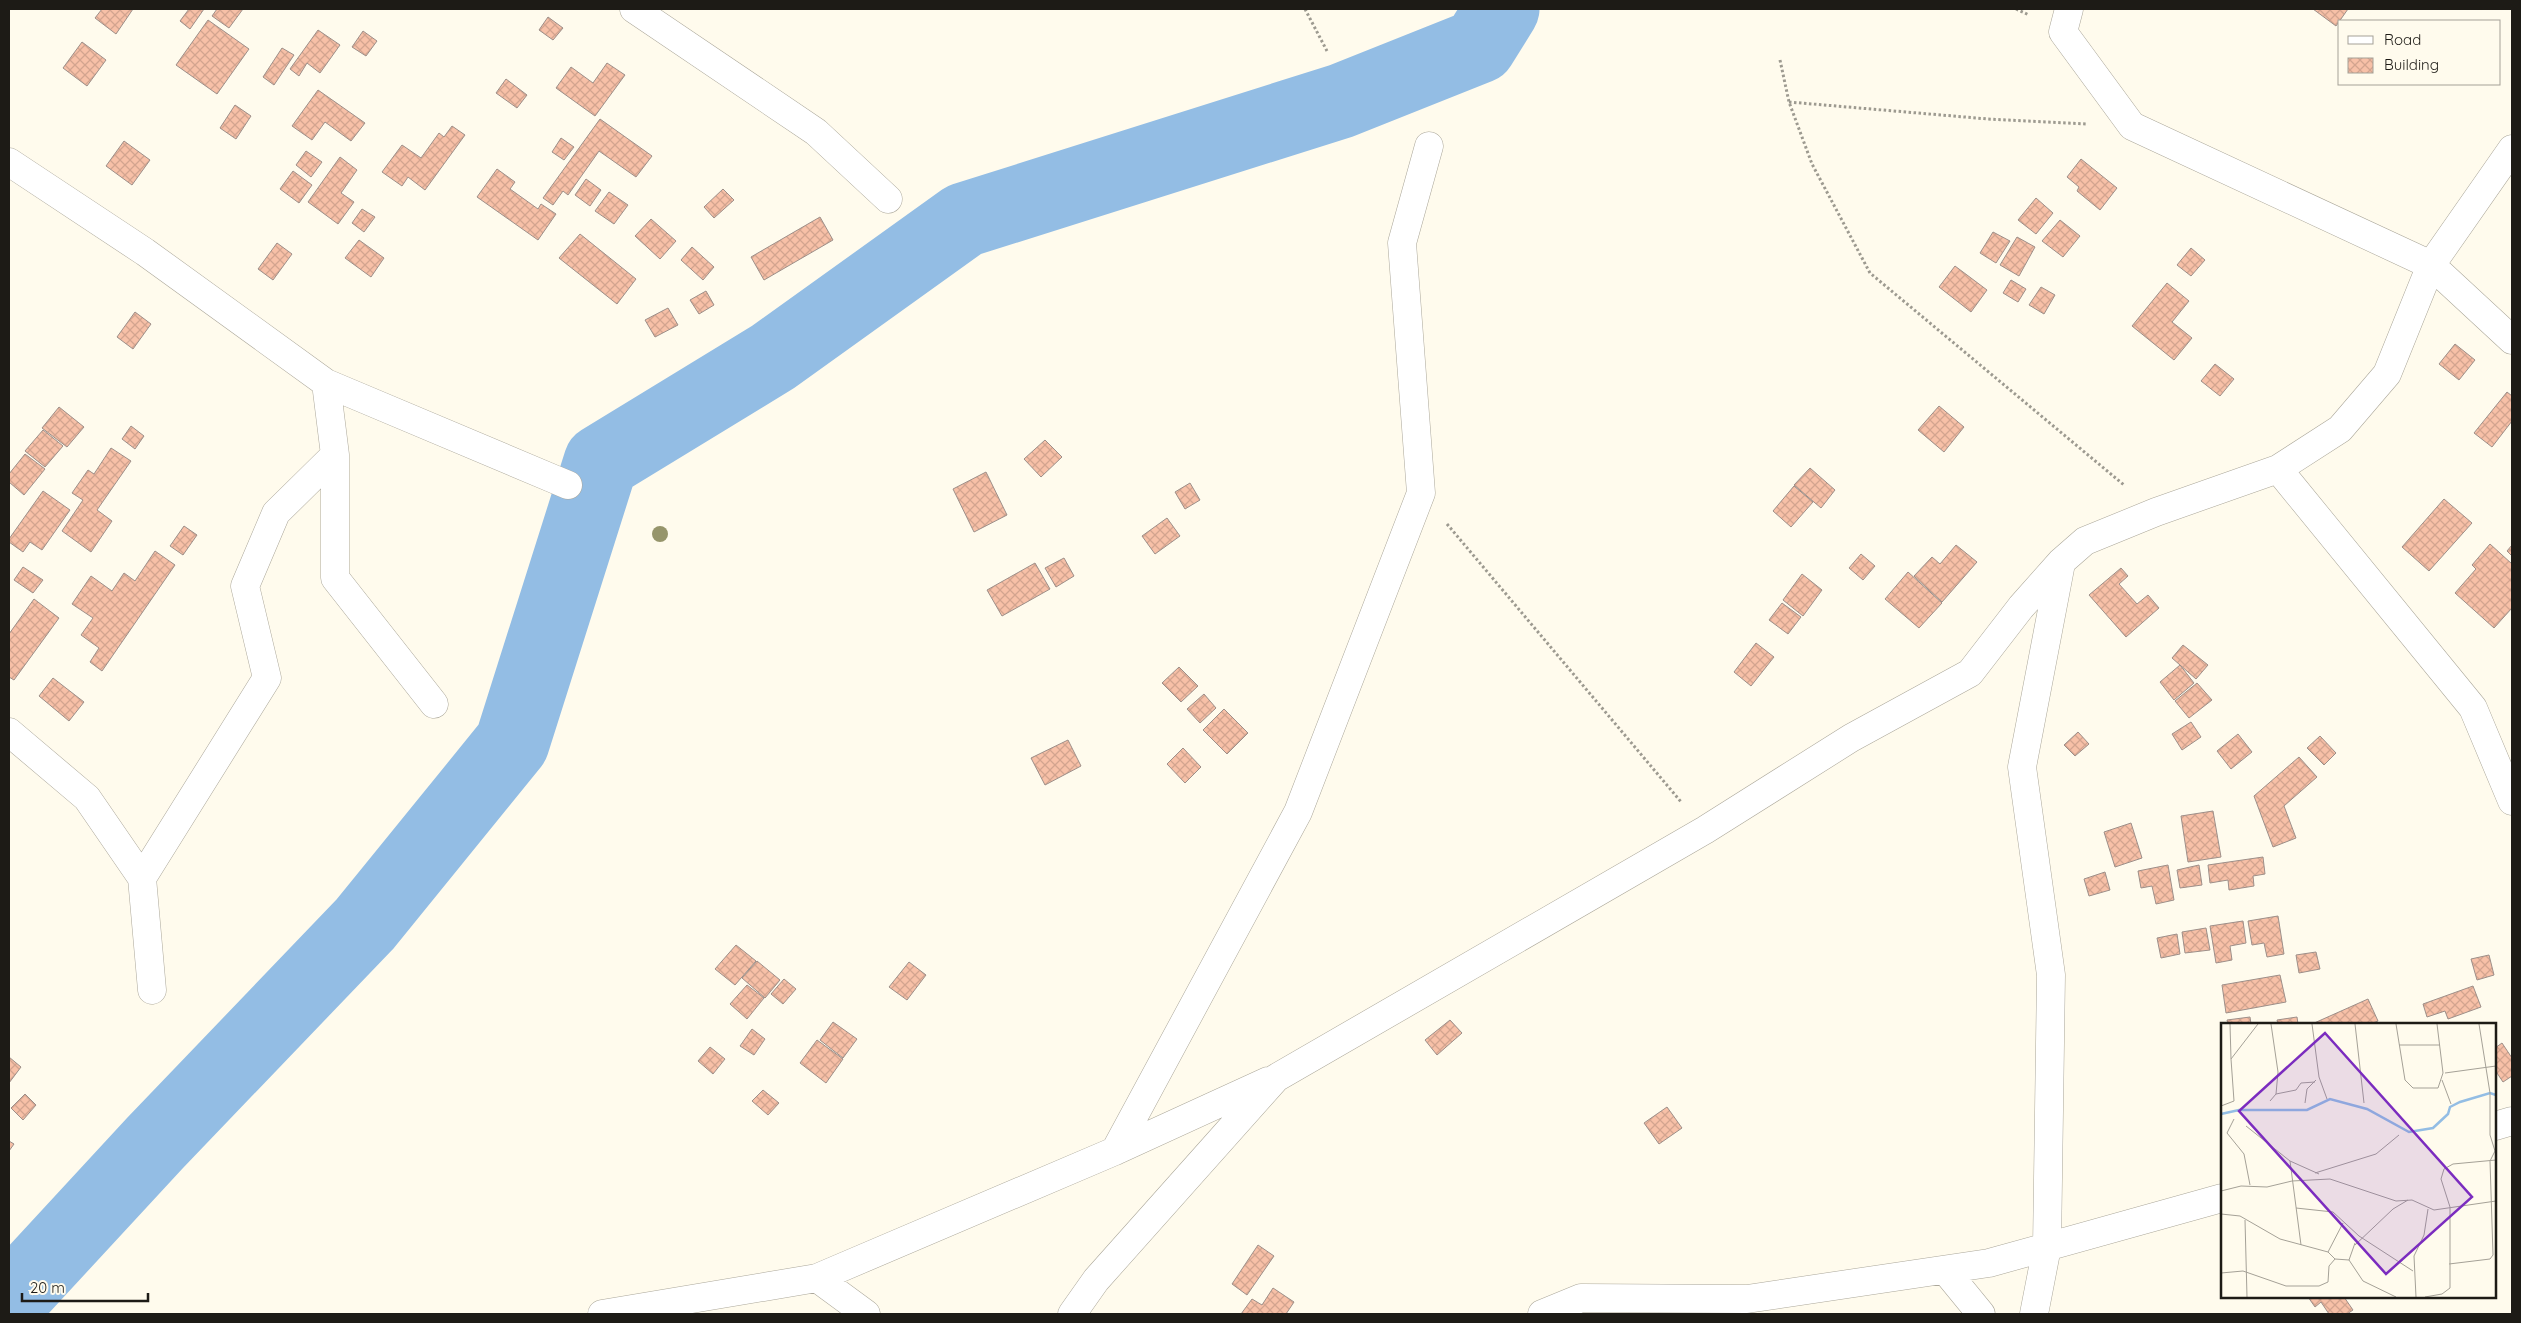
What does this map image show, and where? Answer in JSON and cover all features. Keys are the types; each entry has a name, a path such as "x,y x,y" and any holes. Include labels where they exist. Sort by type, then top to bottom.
{"street":[{"path":"634,9 816,132 888,199"},
{"path":"2069,9 2063,32 2132,126 2432,265 2512,340"},
{"path":"1115,1151 1298,812 1421,493 1402,243 1429,146"},
{"path":"602,1314 817,1278 1115,1151 1276,1078 1705,830 1851,738 1970,673 2021,607 2061,562 2085,541 2156,512 2278,469 2340,429 2387,374 2432,265 2512,149"},
{"path":"9,162 145,252 326,383 568,485"},
{"path":"326,383 335,456 335,578 434,704"},
{"path":"142,878 266,678 245,586 276,513 335,456"},
{"path":"2278,469 2474,708 2512,801"},
{"path":"2034,1314 2047,1247 2051,975 2022,767 2061,562"},
{"path":"9,732 86,798 142,878 152,990"},
{"path":"1072,1314 1096,1280 1276,1078"},
{"path":"2496,1126 2512,1121"},
{"path":"1542,1314 1580,1298 1750,1306 1989,1263 2221,1198"},
{"path":"1945,1270 1981,1314"},
{"path":"817,1278 866,1314"}],"path":[{"path":"1306,9 1327,51"},
{"path":"1780,60 1789,102 1812,164 1870,274 2156,512"},
{"path":"1789,102 1988,119 2132,126"},
{"path":"1421,493 1705,830"}],"building":[{"path":"102,9 133,9 116,34 95,18"},
{"path":"189,9 204,9 190,29 180,21"},
{"path":"217,9 243,9 229,28 212,16"},
{"path":"2313,9 2348,9 2340,20 2338,20 2336,26"},
{"path":"548,17 563,28 553,40 539,30"},
{"path":"208,20 249,49 217,94 176,65"},
{"path":"318,30 340,45 320,73 307,63 299,76 290,69"},
{"path":"363,31 377,41 366,56 352,47"},
{"path":"82,42 106,60 87,86 63,68"},
{"path":"282,48 294,55 274,85 263,77"},
{"path":"607,63 625,75 595,116 556,88 571,67 593,83"},
{"path":"506,79 527,95 517,108 496,93"},
{"path":"318,90 365,123 351,141 325,122 312,140 292,126"},
{"path":"235,105 251,116 236,139 220,128"},
{"path":"600,119 652,156 636,177 599,151 568,195 563,191 553,205 543,198"},
{"path":"452,126 465,135 425,190 408,177 402,186 382,172 402,145 421,158 439,133 444,137"},
{"path":"561,138 574,147 564,160 552,152"},
{"path":"124,141 150,160 132,185 106,166"},
{"path":"306,151 322,162 311,177 296,165"},
{"path":"340,157 357,170 341,193 354,202 338,224 308,202"},
{"path":"2081,159 2117,188 2100,210 2077,191 2079,187 2067,177"},
{"path":"497,169 515,182 510,189 538,209 541,204 556,214 538,240 477,197"},
{"path":"293,171 312,185 299,203 280,189"},
{"path":"586,179 601,190 590,206 575,195"},
{"path":"723,189 734,200 714,218 704,207"},
{"path":"609,192 628,205 614,224 595,211"},
{"path":"2036,198 2053,213 2036,234 2018,220"},
{"path":"362,209 375,217 364,232 352,223"},
{"path":"820,217 833,240 764,280 751,257"},
{"path":"651,219 676,241 660,259 635,236"},
{"path":"2060,220 2080,236 2063,257 2042,241"},
{"path":"1993,232 2010,241 1996,263 1980,253"},
{"path":"580,234 636,279 617,304 559,258"},
{"path":"2017,237 2035,247 2019,276 2000,265"},
{"path":"359,240 384,258 371,277 345,258"},
{"path":"277,243 292,254 273,280 258,269"},
{"path":"692,247 714,267 703,280 681,260"},
{"path":"2191,248 2205,260 2191,276 2177,265"},
{"path":"1955,266 1987,290 1971,312 1939,287"},
{"path":"2011,280 2026,289 2018,302 2003,293"},
{"path":"2167,283 2189,301 2172,322 2192,338 2174,360 2132,326"},
{"path":"2041,287 2055,295 2044,314 2029,305"},
{"path":"706,291 714,305 699,314 690,300"},
{"path":"668,308 678,325 655,337 645,320"},
{"path":"135,312 151,324 133,349 117,337"},
{"path":"2455,344 2475,360 2459,380 2439,364"},
{"path":"2215,364 2234,379 2220,396 2201,381"},
{"path":"2507,392 2512,396 2512,421 2492,447 2474,433"},
{"path":"1939,406 1964,427 1944,452 1918,430"},
{"path":"59,407 84,427 67,447 42,428"},
{"path":"131,426 144,436 135,449 122,439"},
{"path":"43,430 63,446 45,467 25,451"},
{"path":"1045,440 1062,457 1041,477 1024,459"},
{"path":"111,448 131,461 97,510 112,521 91,552 62,531 83,500 72,493 88,470 94,474"},
{"path":"25,454 45,469 24,495 9,482 9,474"},
{"path":"1810,468 1835,490 1821,508 1794,485"},
{"path":"986,472 1007,515 974,532 953,489"},
{"path":"1190,483 1200,500 1185,509 1175,492"},
{"path":"1794,486 1813,502 1791,527 1773,511"},
{"path":"43,491 70,510 42,550 30,542 23,552 9,542 9,539"},
{"path":"2444,499 2472,523 2429,571 2402,547"},
{"path":"1167,518 1180,536 1155,554 1142,536"},
{"path":"184,526 197,535 183,555 170,546"},
{"path":"2490,544 2512,564 2512,608 2494,628 2455,593 2476,569 2472,565"},
{"path":"1956,545 1977,562 1942,602 1914,576 1932,557 1940,564"},
{"path":"2512,545 2512,556 2507,551"},
{"path":"155,551 175,565 102,671 90,662 99,648 81,635 93,618 72,604 91,576 112,591 124,573 135,581"},
{"path":"1861,554 1875,566 1863,580 1849,568"},
{"path":"1064,558 1074,576 1056,587 1045,568"},
{"path":"1035,563 1050,589 1002,616 987,590"},
{"path":"23,567 43,580 33,593 14,580"},
{"path":"2121,568 2128,576 2119,584 2137,604 2148,595 2159,608 2126,637 2089,595"},
{"path":"1908,572 1942,603 1919,628 1885,599"},
{"path":"1802,574 1822,590 1803,616 1783,600"},
{"path":"34,599 59,618 14,680 9,677 9,634"},
{"path":"1782,603 1801,617 1788,634 1769,620"},
{"path":"1756,643 1774,657 1751,686 1734,672"},
{"path":"2183,645 2208,665 2196,679 2172,658"},
{"path":"2180,665 2194,683 2174,700 2160,682"},
{"path":"1179,667 1198,686 1181,702 1162,683"},
{"path":"53,678 84,702 69,721 39,696"},
{"path":"2197,683 2212,700 2189,718 2175,701"},
{"path":"1204,694 1216,708 1200,723 1187,709"},
{"path":"1224,709 1248,733 1227,754 1203,730"},
{"path":"2191,722 2201,737 2182,750 2172,734"},
{"path":"2078,732 2089,744 2075,756 2064,745"},
{"path":"2238,734 2252,752 2231,769 2217,751"},
{"path":"2320,736 2336,753 2324,765 2307,748"},
{"path":"1068,740 1081,766 1045,785 1031,758"},
{"path":"1183,748 1201,767 1185,783 1167,764"},
{"path":"2299,757 2317,777 2284,806 2296,838 2273,847 2254,796"},
{"path":"2213,811 2221,857 2188,862 2181,816"},
{"path":"2131,823 2142,858 2115,867 2104,832"},
{"path":"2263,857 2265,874 2253,876 2254,886 2229,890 2228,880 2210,883 2208,865"},
{"path":"2168,865 2174,900 2156,904 2152,886 2141,888 2138,871"},
{"path":"2199,865 2202,885 2180,888 2177,870"},
{"path":"2105,872 2110,890 2089,896 2084,879"},
{"path":"2278,916 2284,954 2267,957 2264,943 2252,945 2248,921"},
{"path":"2243,921 2246,943 2230,946 2232,960 2216,963 2210,926"},
{"path":"2206,928 2210,950 2185,953 2182,932"},
{"path":"2177,934 2180,954 2161,958 2157,938"},
{"path":"736,945 756,961 735,985 715,969"},
{"path":"2316,952 2320,969 2299,973 2296,955"},
{"path":"2489,955 2494,975 2477,980 2471,959"},
{"path":"757,961 780,980 765,998 742,978"},
{"path":"909,962 926,975 907,1000 889,987"},
{"path":"2280,975 2286,1002 2226,1013 2222,985"},
{"path":"784,979 796,989 783,1004 771,994"},
{"path":"747,985 764,998 747,1019 730,1004"},
{"path":"2473,986 2481,1007 2448,1019 2445,1011 2427,1017 2423,1004"},
{"path":"2368,999 2378,1021 2373,1023 2314,1023"},
{"path":"2250,1017 2251,1023 2228,1023 2227,1020"},
{"path":"2297,1017 2298,1023 2278,1023 2277,1020"},
{"path":"1450,1020 1462,1033 1437,1055 1425,1040"},
{"path":"833,1022 857,1039 843,1058 820,1040"},
{"path":"752,1029 765,1039 754,1055 740,1046"},
{"path":"817,1040 843,1059 826,1083 800,1063"},
{"path":"2502,1043 2512,1058 2512,1076 2503,1082 2496,1072 2496,1047"},
{"path":"710,1047 725,1059 713,1074 698,1061"},
{"path":"9,1057 21,1067 9,1083"},
{"path":"763,1090 779,1103 768,1115 752,1101"},
{"path":"25,1094 36,1105 23,1120 11,1108"},
{"path":"1667,1107 1682,1128 1659,1144 1644,1123"},
{"path":"9,1141 14,1144 9,1151"},
{"path":"1258,1245 1274,1256 1247,1295 1232,1284"},
{"path":"1273,1288 1294,1302 1286,1314 1241,1314 1252,1299 1262,1305"},
{"path":"2309,1298 2345,1298 2353,1310 2347,1314 2329,1314 2321,1302 2315,1307"}],"waterway":[{"path":"9,1301 155,1143 365,924 512,743 601,462 773,357 964,220 1341,101 1479,46 1502,9"}]}
